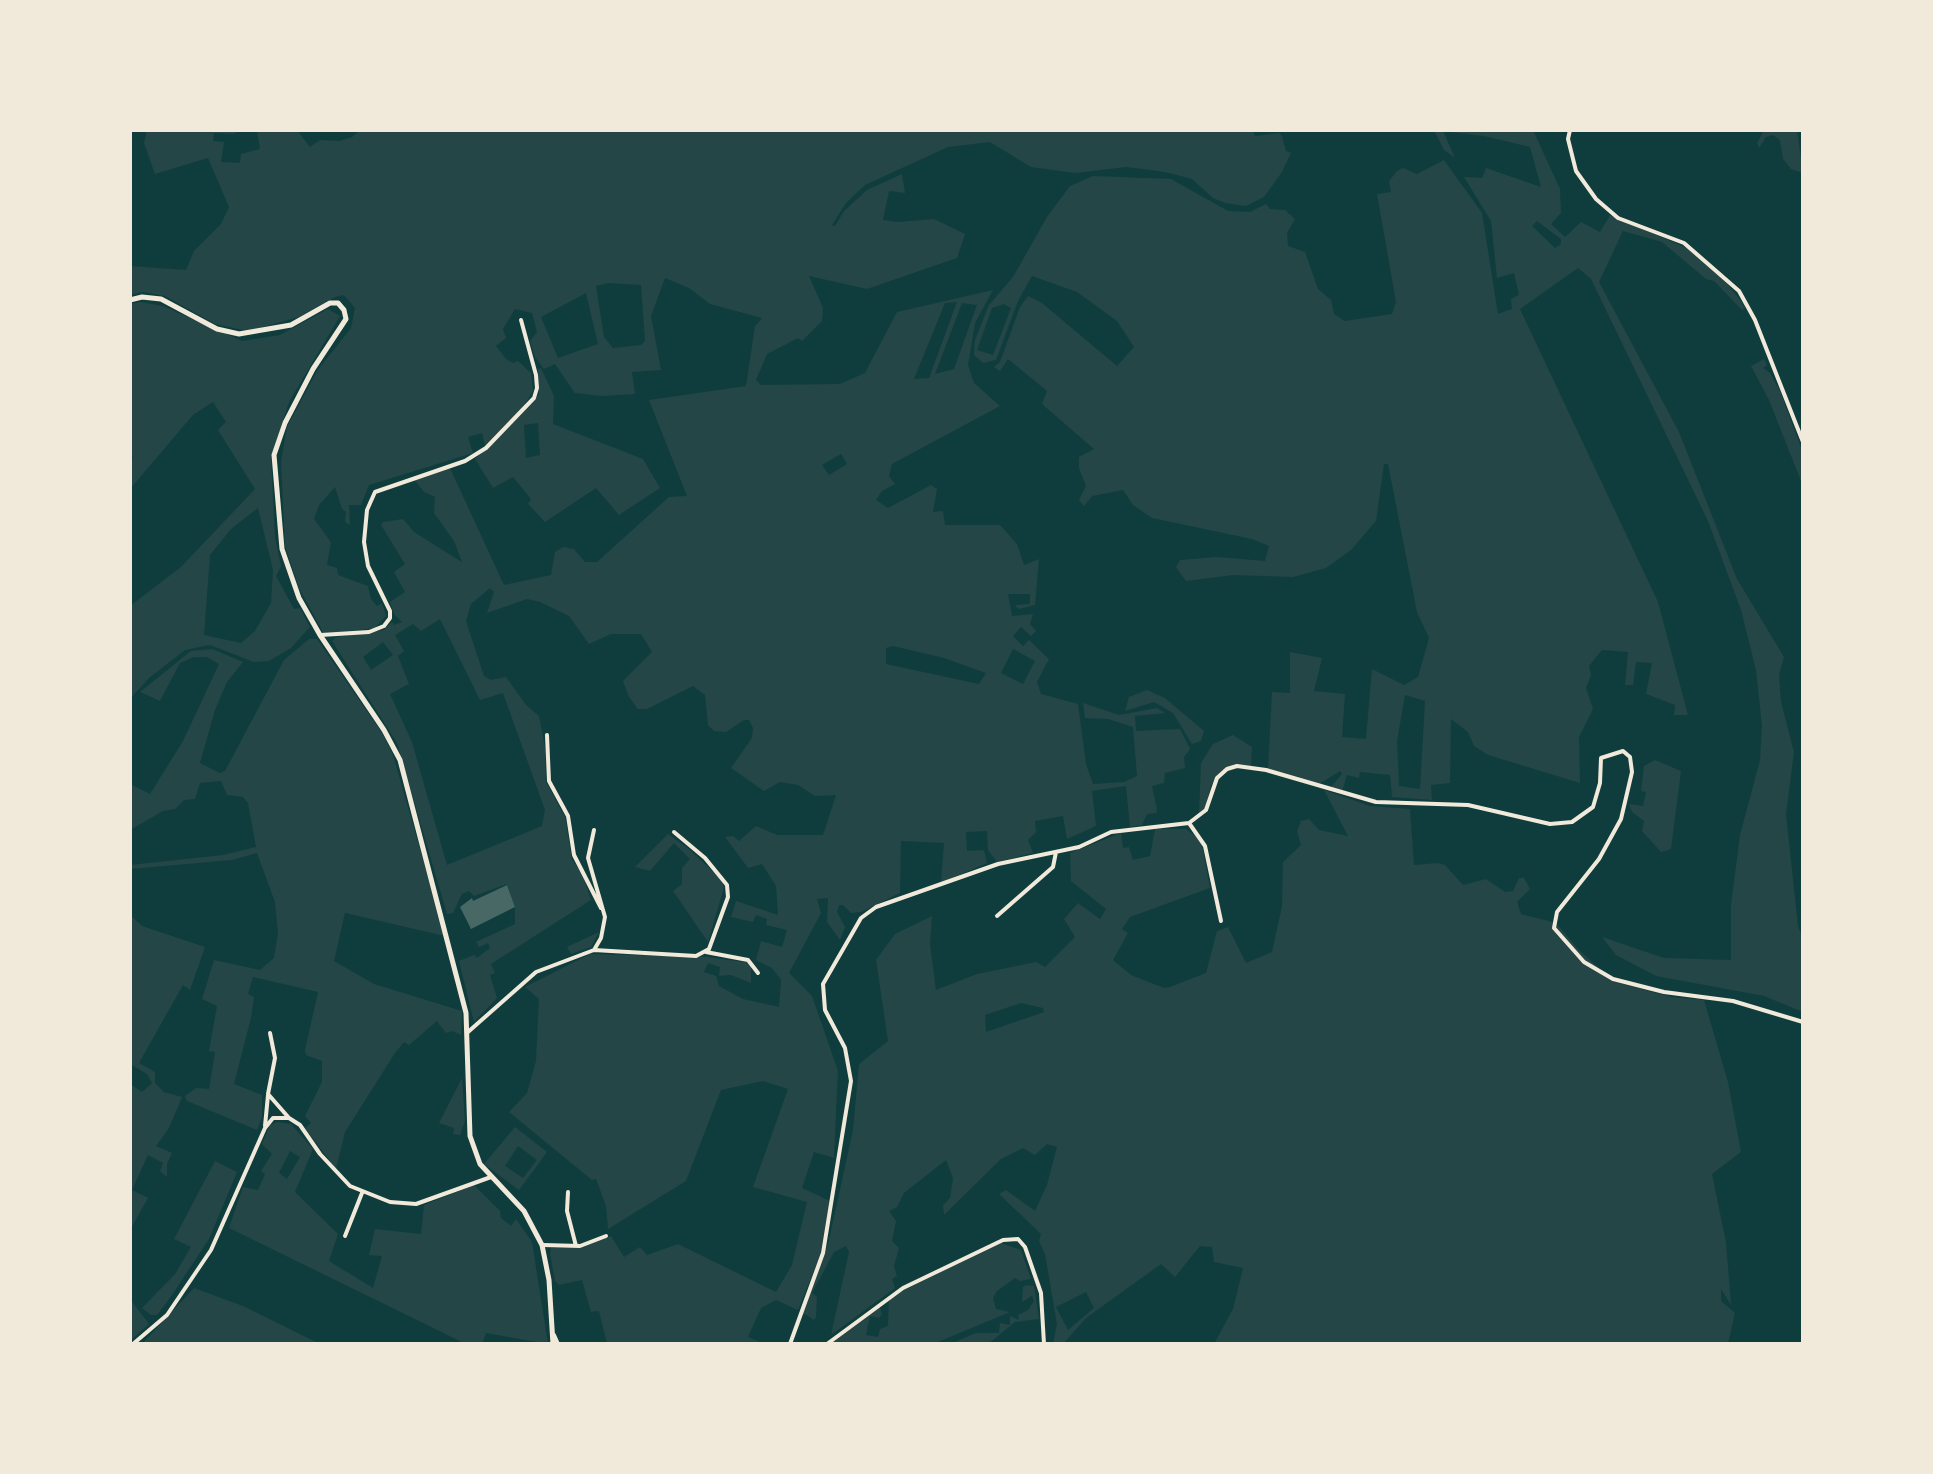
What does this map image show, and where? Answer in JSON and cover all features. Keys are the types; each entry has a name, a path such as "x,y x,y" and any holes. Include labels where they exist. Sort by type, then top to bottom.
{"street":[{"path":"1570,130 1568,139 1576,171 1596,199 1618,218 1684,243 1739,291 1755,320 1803,442"},
{"path":"130,300 142,297 161,299 217,329 239,334 291,325 330,303 338,303 344,310 346,319 313,369 285,423 274,455 282,549 299,598 400,760 448,936 468,1032 470,1136 480,1164 524,1211 542,1245 555,1344"},
{"path":"320,635 369,632 384,626 390,618 390,611 368,566 364,542 367,510 375,492 465,461 486,448 534,398 536,375 521,320"},
{"path":"547,735 549,781 568,816 574,855 605,917 601,938 594,950"},
{"path":"790,1344 823,1253 850,1095 851,1081 845,1048 825,1010 823,984 861,918 876,907 998,864 1079,847 1111,832 1189,823 1206,810 1217,778 1237,766 1266,770 1376,802 1468,805 1540,823 1572,822 1597,801 1601,758 1623,751 1630,757 1632,772 1621,819 1599,859 1557,912 1554,928 1584,962 1613,979 1664,992 1733,1001 1803,1022"},
{"path":"1189,823 1205,846 1221,921"},
{"path":"594,830 588,858 601,908"},
{"path":"468,1032 536,972 594,950 696,956 709,949 728,897 727,885 705,858 674,832"},
{"path":"997,916 1053,867 1058,859 1056,852"},
{"path":"704,951 748,960 758,973"},
{"path":"265,1128 275,1058 270,1033"},
{"path":"268,1094 289,1118 300,1125 337,1175 362,1193 390,1202 416,1204 491,1177"},
{"path":"133,1344 167,1315 211,1250 265,1128 273,1118 289,1118"},
{"path":"568,1192 567,1211 576,1246"},
{"path":"345,1236 362,1193"},
{"path":"542,1245 576,1246 606,1236"},
{"path":"827,1344 903,1288 1003,1240 1018,1239 1025,1247 1041,1293 1044,1344"}],"shaded area":[{"path":"147,130 241,130 233,134 214,133 213,141 224,142 221,162 240,163 241,154 260,149 257,131 249,130 297,130 310,147 320,140 339,141 352,137 360,130 1253,130 1255,136 1279,133 1286,151 1291,153 1264,197 1246,206 1213,198 1192,179 1165,172 1126,167 1075,173 1031,167 990,142 948,147 865,185 846,203 832,225 835,226 844,211 867,190 902,174 905,193 889,191 883,220 934,219 965,234 957,258 867,289 809,276 823,308 822,321 802,341 798,338 767,354 756,380 761,385 840,384 865,373 897,312 993,290 975,323 968,365 974,383 1000,406 892,464 889,476 895,484 882,491 876,500 888,508 931,485 937,489 933,512 943,511 945,525 1000,525 1017,544 1024,565 1039,559 1035,605 1019,609 1015,605 1030,604 1030,594 1008,594 1012,616 1033,614 1030,624 1036,631 1031,636 1021,627 1013,636 1023,646 1029,640 1049,659 1037,682 1041,694 1078,704 1086,764 1093,784 1124,782 1137,776 1133,727 1108,719 1085,718 1083,703 1119,715 1157,708 1165,713 1135,716 1136,731 1180,729 1190,749 1184,757 1185,768 1165,773 1164,783 1152,786 1156,813 1147,814 1142,825 1130,827 1126,786 1092,791 1096,826 1067,839 1063,816 1035,821 1036,832 1028,840 1033,853 997,862 988,850 987,831 966,832 967,851 984,850 987,863 941,883 944,843 901,841 900,893 861,912 851,913 839,905 837,912 845,927 840,940 827,922 828,898 817,899 821,913 789,973 812,996 838,1071 834,1158 814,1152 802,1188 830,1201 820,1256 798,1310 776,1300 761,1308 748,1337 765,1344 607,1344 599,1311 591,1312 582,1280 559,1285 555,1281 550,1254 551,1248 579,1248 611,1236 624,1257 640,1247 647,1255 678,1244 776,1292 792,1265 807,1202 753,1187 788,1089 763,1081 721,1090 686,1181 608,1229 606,1206 596,1179 592,1180 509,1112 527,1093 536,1061 539,999 525,987 590,954 707,957 751,963 751,983 731,975 719,976 720,967 708,963 704,972 716,976 719,986 743,999 779,1007 781,980 772,968 756,960 761,941 782,947 787,930 766,925 767,919 756,915 753,922 731,917 736,901 778,915 776,886 762,864 748,868 725,837 733,836 739,841 756,826 777,835 823,835 836,795 815,796 798,785 780,782 764,791 731,768 752,738 753,728 749,720 744,720 726,732 714,731 708,725 705,695 693,686 647,709 638,709 623,681 652,652 641,634 611,634 589,644 569,616 527,599 487,613 494,592 490,588 471,604 466,621 484,676 491,680 506,677 526,705 539,716 545,747 546,782 565,817 572,860 582,873 591,900 491,964 495,973 490,975 497,998 474,1022 459,961 474,955 477,958 490,948 488,943 479,947 476,942 515,924 515,907 507,884 474,896 469,891 462,894 453,913 447,914 397,743 332,641 336,637 384,630 392,622 394,625 402,622 394,614 390,602 405,592 394,572 405,564 381,525 383,522 403,519 414,532 462,562 454,541 434,513 435,497 424,492 413,478 449,466 504,585 551,575 555,552 563,547 574,549 585,562 597,562 669,497 687,496 649,400 746,386 755,326 762,318 710,304 689,288 665,278 651,316 661,370 632,372 635,394 602,396 575,393 555,364 544,369 535,357 530,341 537,332 532,313 515,309 503,329 506,338 496,346 506,359 513,363 518,361 531,373 533,391 521,410 485,445 482,433 468,437 473,453 369,485 361,505 349,505 350,525 345,522 346,512 342,509 335,487 319,505 314,519 331,542 327,565 337,568 338,575 368,586 371,599 377,606 382,603 386,616 375,628 324,634 299,588 285,546 281,462 287,427 317,371 351,328 355,308 344,295 299,317 248,331 215,324 165,296 143,292 130,295 130,266 186,270 194,251 221,224 229,207 208,158 155,174 144,143","holes":["608,283 641,285 645,341 641,345 613,348 604,337 596,286","586,293 598,344 558,358 541,317","957,302 929,378 914,379 945,303","962,303 977,305 954,369 935,374","841,454 847,464 829,475 822,465","440,619 480,700 503,693 545,810 542,826 447,865 412,742 390,694 409,684 398,656 404,651 395,635 413,624 421,631","383,642 393,655 371,670 363,657","893,646 944,658 986,673 979,684 886,664 886,648","1013,649 1035,661 1023,684 1001,673"]},
{"path":"1434,130 1533,130 1560,189 1561,213 1551,224 1565,237 1581,222 1600,232 1610,215 1689,249 1723,279 1745,309 1742,310 1714,281 1706,279 1662,242 1623,231 1599,282 1679,432 1737,579 1784,657 1779,674 1781,702 1794,752 1786,814 1798,926 1803,939 1803,1012 1764,996 1656,976 1616,955 1602,937 1664,958 1731,960 1731,905 1740,835 1760,760 1762,726 1756,670 1741,610 1708,521 1591,279 1578,268 1520,309 1658,602 1688,715 1674,715 1675,705 1646,694 1652,663 1636,662 1633,685 1625,685 1628,652 1602,650 1589,666 1591,675 1586,688 1593,709 1579,737 1580,783 1488,755 1474,746 1468,732 1451,719 1450,783 1431,785 1432,800 1392,797 1390,775 1360,772 1359,778 1347,775 1342,792 1330,788 1342,774 1340,771 1319,784 1268,769 1272,692 1290,693 1290,652 1322,658 1314,691 1345,694 1342,737 1366,739 1372,669 1404,685 1418,677 1429,638 1417,612 1388,464 1384,464 1376,521 1351,550 1326,568 1293,577 1233,575 1186,581 1176,567 1180,560 1217,557 1265,561 1269,546 1252,539 1152,518 1133,505 1123,490 1092,496 1084,506 1079,500 1086,486 1079,468 1079,457 1094,449 1042,404 1047,391 1008,359 1000,371 994,367 1000,362 1020,307 1028,296 1042,303 1117,366 1134,347 1117,321 1077,292 1032,276 1018,301 996,360 983,363 974,355 975,340 989,305 1013,277 1047,217 1070,186 1093,176 1171,179 1228,211 1250,212 1266,204 1270,209 1285,210 1295,219 1287,233 1288,246 1305,252 1318,289 1331,300 1334,314 1345,321 1392,314 1396,302 1377,194 1391,192 1389,181 1397,171 1403,168 1417,174 1444,160 1482,213 1498,314 1512,309 1511,299 1519,295 1514,273 1497,278 1491,221 1464,177 1482,178 1486,168 1541,187 1530,147 1484,136 1443,131 1455,158 1444,150","holes":["1537,221 1561,239 1561,244 1555,248 1532,226","1004,304 1011,308 993,355 977,350 992,308","1405,695 1425,701 1420,789 1399,786 1397,741"]},
{"path":"1764,130 1797,130 1803,173 1791,169 1783,159 1780,140 1773,135 1766,137 1759,148 1757,143"},
{"path":"141,302 163,306 242,341 280,335 328,309 340,316 289,402 271,458 275,537 281,566 276,576 294,609 300,608 310,627 291,648 269,661 254,662 210,645 185,650 149,678 130,699 130,606 181,567 255,489 218,430 226,422 213,402 193,415 130,489 130,460 133,457 130,454 130,304","holes":["258,508 273,570 271,603 255,631 241,643 204,635 210,555 231,529"]},
{"path":"1764,359 1767,365 1763,368 1770,373 1780,391 1802,450 1803,486 1769,400 1751,366"},
{"path":"541,368 554,396 553,424 643,459 660,488 619,515 596,488 545,522 528,504 531,499 513,477 493,488 475,459 534,402 539,394 538,369","holes":["538,423 540,455 526,458 524,425"]},
{"path":"309,639 317,639 382,733 393,755 445,936 345,913 334,961 374,984 462,1011 461,1035 452,1031 446,1033 437,1021 409,1045 404,1042 395,1053 345,1132 336,1169 305,1128 311,1123 305,1116 322,1082 322,1061 306,1055 305,1050 318,992 253,977 248,994 254,997 251,1018 234,1084 262,1095 262,1117 257,1130 187,1101 185,1096 196,1088 209,1089 215,1052 209,1051 217,1006 202,999 214,960 260,970 274,958 278,934 275,902 257,853 232,860 130,869 130,865 223,855 256,847 248,803 243,797 227,795 221,781 200,783 195,799 184,800 175,809 163,811 130,830 130,784 150,794 183,741 219,664 207,657 194,657 180,663 160,701 140,692 191,651 212,649 243,662 227,682 215,710 200,763 220,773 225,771 284,660"},
{"path":"1147,690 1165,698 1204,731 1201,741 1192,744 1173,713 1154,702 1125,711 1129,697"},
{"path":"1233,735 1252,747 1251,766 1238,764 1220,772 1211,785 1205,809 1199,814 1201,763 1213,744"},
{"path":"1655,760 1681,771 1671,849 1661,852 1642,831 1644,821 1632,812 1629,804 1643,806 1646,792 1641,791 1644,766"},
{"path":"1324,790 1370,806 1410,809 1414,865 1445,865 1463,885 1486,879 1505,892 1513,891 1519,878 1524,878 1530,889 1517,902 1521,914 1556,923 1579,950 1614,982 1672,997 1704,1000 1728,1082 1741,1152 1712,1174 1726,1242 1731,1305 1721,1289 1721,1301 1735,1313 1728,1344 1214,1344 1233,1309 1243,1268 1214,1262 1212,1247 1200,1246 1175,1277 1161,1264 1086,1318 1063,1344 1053,1344 1057,1324 1045,1254 1039,1241 1041,1234 999,1194 1006,1190 1035,1211 1047,1185 1057,1147 1047,1144 1035,1155 1023,1148 1001,1159 944,1215 943,1205 950,1198 953,1178 946,1160 904,1193 897,1207 889,1211 896,1221 892,1241 899,1248 894,1266 897,1276 892,1279 895,1288 831,1335 849,1252 846,1246 834,1252 812,1293 817,1297 816,1317 814,1320 805,1314 801,1316 829,1240 853,1130 859,1064 888,1041 876,960 895,934 932,916 930,944 936,990 977,974 1036,962 1045,967 1075,937 1064,919 1078,903 1100,919 1106,909 1071,881 1070,853 1121,833 1123,848 1129,847 1133,860 1150,856 1155,829 1186,829 1201,840 1210,888 1130,917 1122,929 1128,933 1113,960 1131,975 1164,988 1170,987 1206,973 1217,931 1228,927 1246,963 1272,952 1282,906 1283,862 1301,845 1297,831 1301,821 1309,819 1319,830 1348,836","holes":["1021,1003 1043,1008 1044,1012 986,1032 985,1015","1086,1292 1094,1308 1068,1330 1056,1307"]},
{"path":"668,834 720,878 724,887 708,942 673,891 682,884 682,868 690,859 674,843 650,871 635,867"},
{"path":"130,915 142,926 205,947 190,990 183,985 139,1063 155,1072 155,1083 164,1092 182,1097 169,1128 156,1146 172,1153 167,1164 167,1177 160,1171 163,1163 148,1155 132,1190 148,1198 130,1230 130,1084 142,1092 152,1083 147,1074 130,1064"},
{"path":"599,932 591,947 571,954 567,947"},
{"path":"462,1078 465,1121 460,1135 453,1134 454,1128 439,1123"},
{"path":"277,1122 291,1124 313,1149 295,1192 338,1234 329,1261 373,1288 382,1256 369,1255 375,1229 421,1234 424,1205 474,1185 500,1211 501,1218 511,1226 516,1219 532,1242 548,1344 486,1333 482,1344 466,1344 229,1228 243,1187 258,1190 265,1174 261,1171 272,1154 262,1144 270,1125","holes":["290,1151 300,1157 287,1179 279,1173"]},
{"path":"515,1127 547,1152 519,1190 484,1164","holes":["518,1146 537,1160 523,1178 505,1166"]},
{"path":"215,1161 237,1172 209,1239 170,1298 157,1315 151,1315 142,1308 175,1274 191,1247 174,1239"},
{"path":"1001,1243 1021,1250 1031,1279 1020,1281 1015,1278 997,1291 993,1298 996,1309 1010,1312 933,1344 829,1344 879,1304 882,1314 879,1318 870,1316 866,1335 878,1337 880,1329 888,1326 889,1297"},
{"path":"1034,1286 1039,1319 1015,1322 988,1344 950,1344 976,1333 999,1333 1000,1323 1010,1325 1010,1316 1019,1320 1018,1315 1028,1310 1034,1301 1032,1296 1022,1302 1023,1287"},
{"path":"194,1288 243,1306 320,1344 142,1344"},
{"path":"130,1299 149,1324 130,1341"}],"building":[{"path":"507,885 515,907 471,929 460,907 472,898 473,901"}]}
